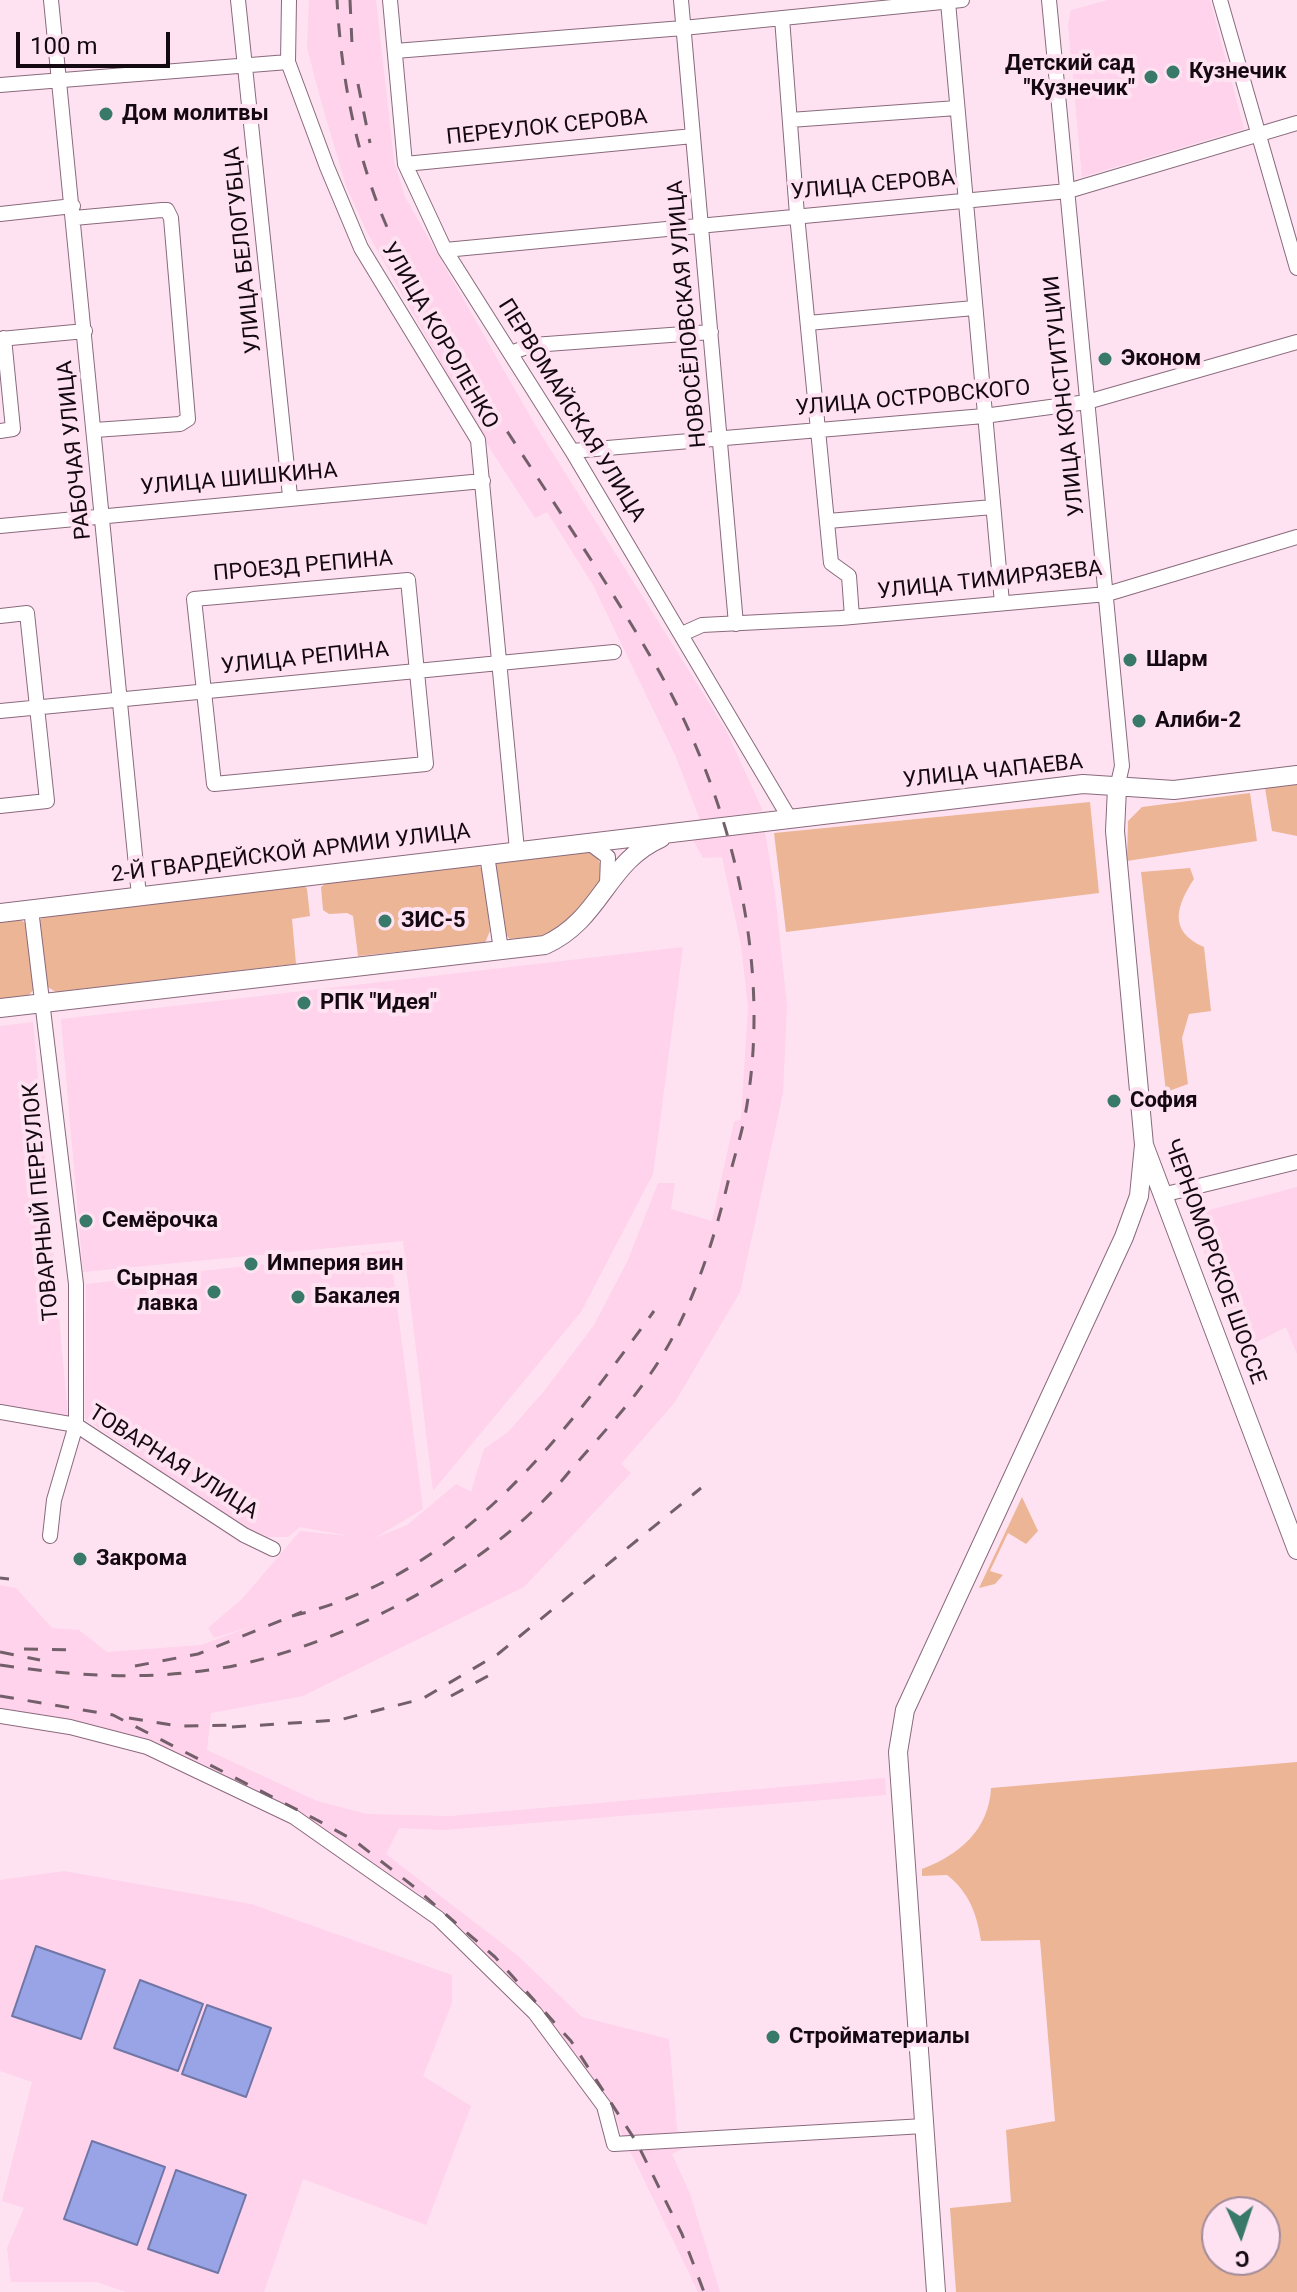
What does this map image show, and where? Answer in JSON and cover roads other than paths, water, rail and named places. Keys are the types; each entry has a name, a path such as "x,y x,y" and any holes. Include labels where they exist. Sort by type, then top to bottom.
{"main road":[{"name":"УЛИЦА ЧАПАЕВА","path":"674,832 1083,784 1174,790 1297,775"},
{"name":"ЧЕРНОМОРСКОЕ ШОССЕ","path":"1117,788 1115,831 1144,1145 1297,1550"},
{"path":"1036,790 1096,793 1109,807 1115,831"},
{"name":"2-Й ГВАРДЕЙСКОЙ АРМИИ УЛИЦА","path":"0,913 674,832"},
{"path":"0,1008 545,945 566,936 584,919 625,861 642,846 674,832"},
{"path":"936,2292 898,1752 905,1710 1124,1237 1139,1196 1144,1145"},
{"path":"1124,1237 1162,1195"}],"street":[{"name":"РАБОЧАЯ УЛИЦА","path":"51,0 104,515 139,896"},
{"name":"УЛИЦА БЕЛОГУБЦА","path":"238,0 290,496"},
{"name":"УЛИЦА КОРОЛЕНКО","path":"289,0 288,62 361,248 478,440 517,850"},
{"name":"ПЕРВОМАЙСКАЯ УЛИЦА","path":"390,0 405,164 445,250 572,451 790,819"},
{"name":"НОВОСЁЛОВСКАЯ УЛИЦА","path":"681,0 736,624"},
{"name":"УЛИЦА КОНСТИТУЦИИ","path":"1049,0 1122,766 1117,788"},
{"path":"1220,0 1297,268"},
{"path":"395,51 683,28 883,4 955,1 957,108 964,201 1002,603"},
{"path":"782,18 797,215 831,563 849,576 852,617"},
{"path":"0,85 288,62"},
{"path":"790,120 957,108"},
{"name":"УЛИЦА СЕРОВА","path":"445,250 701,223 1068,191 1297,123"},
{"name":"ПЕРЕУЛОК СЕРОВА","path":"405,164 693,136"},
{"path":"0,214 167,210 171,218 188,419 180,424 95,430"},
{"path":"808,323 974,308"},
{"path":"0,431 13,429 2,338 85,331"},
{"path":"510,353 533,345 711,332"},
{"name":"УЛИЦА ОСТРОВСКОГО","path":"572,451 984,416 1087,402 1297,342"},
{"name":"УЛИЦА ШИШКИНА","path":"0,526 290,496 483,481"},
{"path":"828,521 993,507"},
{"name":"УЛИЦА ТИМИРЯЗЕВА","path":"682,634 702,625 852,617 1107,594 1297,537"},
{"name":"ПРОЕЗД РЕПИНА","path":"408,580 426,764 214,784 202,691 194,599 408,580"},
{"path":"0,616 27,613 47,801 0,806"},
{"name":"УЛИЦА РЕПИНА","path":"0,711 614,652"},
{"path":"588,842 608,857 606,889"},
{"path":"487,855 501,950"},
{"name":"ТОВАРНЫЙ ПЕРЕУЛОК","path":"31,909 45,1003 76,1284 76,1425 54,1500 50,1536"},
{"path":"1162,1195 1297,1162"},
{"name":"ТОВАРНАЯ УЛИЦА","path":"0,1412 76,1425 244,1535 273,1549"},
{"path":"0,1716 70,1727 147,1747 294,1817 438,1918 535,2013 604,2106 614,2144 924,2126"}],"water":[{"path":"36,1946 105,1970 81,2039 12,2016"},
{"path":"140,1980 203,2004 178,2071 114,2048"},
{"path":"207,2005 271,2028 246,2097 182,2074"},
{"path":"92,2141 165,2167 137,2245 64,2219"},
{"path":"176,2170 246,2195 218,2273 148,2249"}],"railway":[{"path":"0,1665 126,1676 177,1674 250,1662 299,1648 350,1628 400,1604 492,1546 531,1513 564,1478 631,1400 664,1352 687,1307 706,1258 744,1120 754,1041 753,983 747,926 736,868 720,812 700,757 649,654 437,320 393,241 357,140 346,84 337,0"},
{"path":"350,0 352,44"},
{"path":"358,84 370,143"},
{"path":"292,1616 352,1597 406,1570 455,1536 500,1498 542,1455 654,1311"},
{"path":"232,1727 339,1720 422,1699 498,1654 701,1488"},
{"path":"0,1578 9,1579"},
{"path":"135,1666 198,1654 302,1612"},
{"path":"24,1649 79,1650"},
{"path":"0,1652 40,1660"},
{"path":"451,1696 497,1671"},
{"path":"0,1696 113,1715 355,1841 413,1886 495,1957 571,2041 637,2143 682,2234 704,2292"},
{"path":"129,1718 178,1726 240,1725"}],"place":[{"name":"Кузнечик","path":"1173,72"},
{"name":"Детский сад \"Кузнечик\"","path":"1151,77"},
{"name":"Дом молитвы","path":"106,114"},
{"name":"Эконом","path":"1105,359"},
{"name":"Шарм","path":"1130,660"},
{"name":"Алиби-2","path":"1139,721"},
{"name":"ЗИС-5","path":"385,921"},
{"name":"РПК \"Идея\"","path":"304,1003"},
{"name":"София","path":"1114,1101"},
{"name":"Семёрочка","path":"86,1221"},
{"name":"Империя вин","path":"251,1264"},
{"name":"Сырная лавка","path":"214,1292"},
{"name":"Бакалея","path":"298,1297"},
{"name":"Закрома","path":"80,1559"},
{"name":"Стройматериалы","path":"773,2037"}]}
